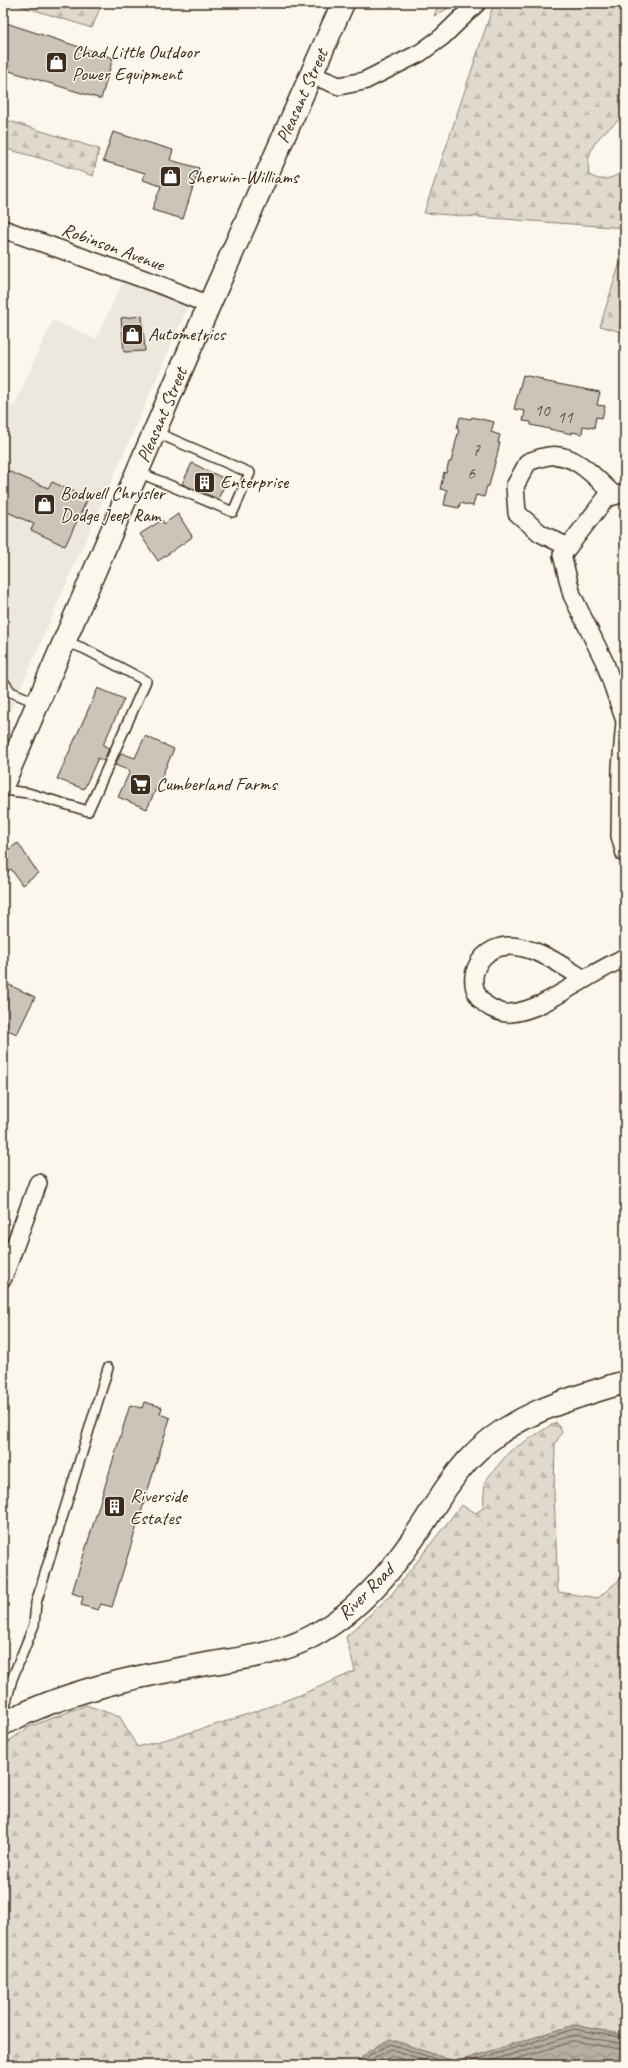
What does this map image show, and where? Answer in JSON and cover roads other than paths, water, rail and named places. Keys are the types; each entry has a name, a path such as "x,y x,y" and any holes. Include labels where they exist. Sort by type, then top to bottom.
{"main road":[{"name":"Pleasant Street","path":"3,784 209,305 343,3"},
{"name":"River Road","path":"6,1722 32,1709 100,1686 245,1658 273,1651 308,1639 338,1622 364,1600 387,1574 409,1544 446,1486 469,1459 497,1434 518,1421 546,1408 625,1382"}],"street":[{"path":"312,75 339,86 364,81 420,53 442,37 477,3"},
{"name":"Robinson Avenue","path":"3,229 158,284 209,305"},
{"path":"568,547 540,533 517,513 515,486 528,462 549,456 566,457 620,494"},
{"path":"620,494 606,498 562,555 572,595 605,663 625,721 620,836 625,854"},
{"path":"584,979 543,954 519,946 500,946 481,958 475,972 475,989 482,1003 496,1011 509,1014 522,1012 539,1005 625,957"},
{"path":"3,1278 38,1183"}],"lane":[{"path":"138,472 233,512 250,473 155,432"},
{"path":"3,790 28,793 88,811 146,681 85,649 65,641"},
{"path":"3,681 11,692 38,703"},
{"path":"6,1722 4,1706 12,1679 34,1624 36,1603 108,1368"}],"water":[{"path":"574,2025 625,2035 625,2065 354,2065 369,2051 390,2039 456,2062"}],"place":[{"name":"Chad Little Outdoor Power Equipment","path":"57,63"},
{"name":"Sherwin-Williams","path":"170,177"},
{"name":"Autometrics","path":"133,334"},
{"name":"Enterprise","path":"204,482"},
{"name":"Bodwell Chrysler Dodge Jeep Ram","path":"44,504"},
{"name":"Cumberland Farms","path":"141,784"},
{"name":"Riverside Estates","path":"114,1507"}]}
